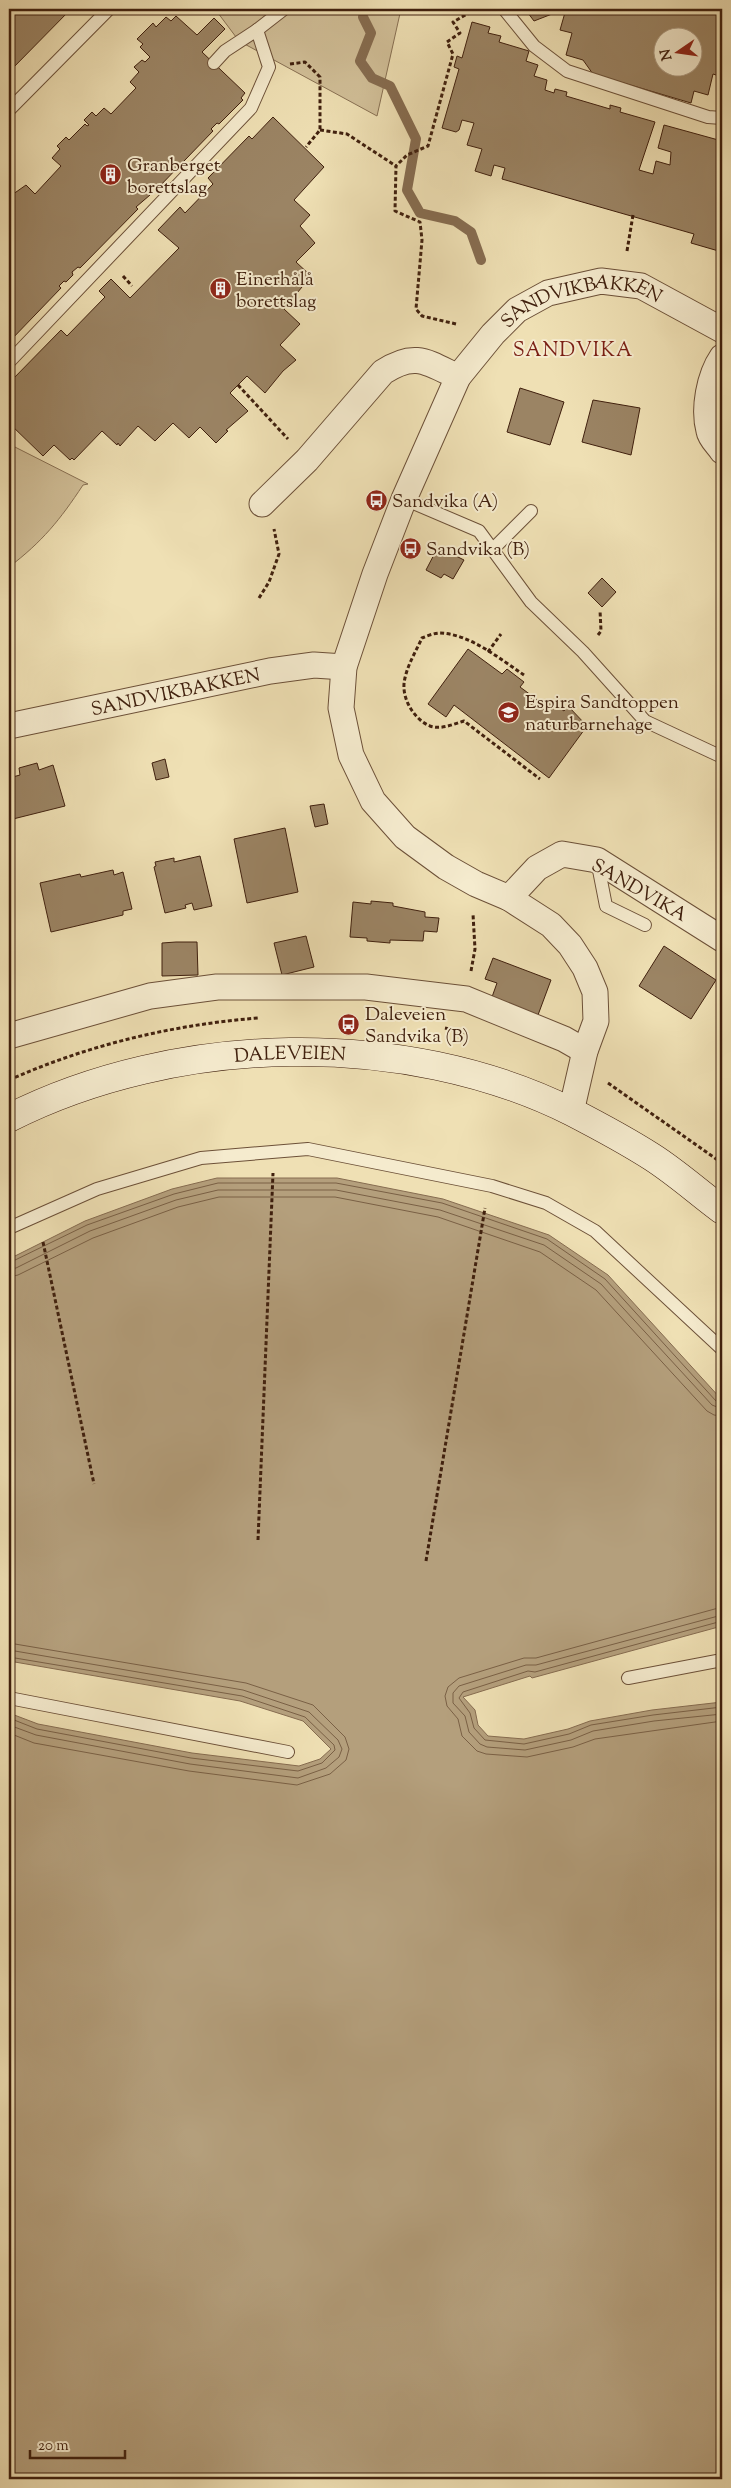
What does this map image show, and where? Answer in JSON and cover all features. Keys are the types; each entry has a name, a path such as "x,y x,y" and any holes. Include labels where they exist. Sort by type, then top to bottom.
{"main road":[{"name":"DALEVEIEN","path":"9,1118 85,1088 152,1068 229,1055 324,1051 388,1057 458,1072 516,1089 571,1112 652,1157 722,1210"}],"street":[{"name":"SANDVIKBAKKEN","path":"571,1112 585,1051 596,1021 595,992 585,968 570,945 551,925 509,898 476,884 446,866 405,837 373,801 351,755 341,708 344,667 375,574 404,500 458,377 493,334 517,310 548,293 601,281 641,286 722,330"},
{"path":"722,357 716,365 706,409 709,433 722,451"},
{"path":"262,504 307,460 383,372 397,363 412,359 431,364 458,377"},
{"name":"SANDVIKBAKKEN","path":"9,726 278,670 314,665 344,667"},
{"name":"SANDVIKA","path":"509,898 537,868 562,854 597,860 722,939"},
{"path":"9,1036 150,996 217,987 366,987 466,999 564,1039 585,1051"}],"lane":[{"path":"9,110 109,9"},
{"path":"214,63 225,51 284,9"},
{"path":"504,9 534,46 567,71 708,117 722,118"},
{"path":"9,362 252,108 269,67 257,30"},
{"path":"404,500 479,531 494,548 531,602 583,652 645,721 720,756"},
{"path":"494,548 531,511"},
{"path":"597,860 606,906 646,925"},
{"path":"9,1228 97,1189 201,1158 308,1149 492,1186 546,1203 595,1231 722,1349"},
{"path":"628,1678 722,1660"},
{"path":"9,1698 288,1752"}],"path":[{"path":"456,324 422,316 416,309 422,240 420,222 395,211 396,166 407,155 428,146 453,54 447,42 460,33 452,22 469,13 465,9"},
{"path":"269,67 305,62 320,77 320,130 306,147"},
{"path":"320,130 348,134 396,166"},
{"path":"627,251 632,215"},
{"path":"238,385 307,460"},
{"path":"259,598 269,582 279,554 273,524 262,504"},
{"path":"597,636 601,631 600,610"},
{"path":"524,675 488,652 455,635 438,632 422,638 404,679 406,699 414,714 431,726 444,727 464,721 540,779"},
{"path":"488,652 501,634"},
{"path":"466,999 476,949 473,914"},
{"path":"258,1540 273,1170"},
{"path":"426,1561 486,1205"},
{"path":"43,1242 94,1484"}],"shaded area":[{"path":"215,9 401,9 377,116 239,41"},
{"path":"9,444 88,484 83,485 58,520 41,539 9,567"}],"water":[{"path":"217,1178 337,1178 443,1199 549,1235 608,1275 722,1400 722,1626 532,1678 530,1676 463,1697 475,1710 478,1725 488,1736 524,1739 568,1729 590,1721 652,1710 722,1702 722,2479 9,2479 9,1713 38,1724 192,1753 299,1766 320,1759 331,1749 303,1721 240,1701 9,1661 9,1259 85,1221 172,1189"}],"building":[{"path":"9,9 71,9 9,72"},
{"path":"525,9 553,9 552,14 534,21"},
{"path":"566,9 722,9 722,77 713,74 708,95 694,91 691,103 593,74 583,60 566,55 572,33 560,30"},
{"name":"Granberget borettslag","path":"176,16 197,35 214,18 225,29 202,52 245,93 241,98 243,100 219,124 217,123 211,129 213,131 156,190 154,187 149,192 150,195 136,207 138,209 80,268 78,267 72,272 73,275 59,286 61,288 9,342 9,197 26,185 35,194 61,166 52,158 60,149 57,146 66,137 69,140 85,124 89,125 84,120 92,112 96,116 104,108 111,114 136,88 130,82 139,72 134,67 142,60 145,62 150,57 140,47 143,44 137,39 153,23 156,27 166,17 171,21"},
{"path":"472,22 490,27 488,33 501,36 499,42 529,51 526,61 538,65 534,76 547,80 545,90 554,93 555,89 567,92 566,96 610,109 610,105 621,108 620,112 655,122 639,170 653,174 656,161 670,165 671,152 658,148 664,125 722,141 722,252 691,243 694,234 502,179 505,168 494,165 491,176 475,171 482,149 467,145 474,123 462,120 459,130 456,132 442,128 459,69 454,67 457,56 462,58"},
{"name":"Einerhålå borettslag","path":"273,117 324,167 294,200 310,215 300,226 315,243 296,262 311,276 284,309 300,324 280,345 296,360 283,371 265,393 247,376 230,393 248,411 226,430 228,431 216,443 200,427 189,438 173,423 155,441 138,426 120,446 102,431 74,460 72,458 70,460 54,445 43,456 9,423 9,390 13,385 10,382 61,330 67,336 105,297 99,291 111,279 130,298 179,248 158,230 180,207 185,213 213,184 208,178 249,136 252,139"},
{"path":"520,388 564,402 550,445 507,432"},
{"path":"593,400 640,408 631,455 582,442"},
{"path":"438,547 464,560 453,579 444,574 441,578 426,570"},
{"path":"602,578 616,592 602,607 588,593"},
{"path":"468,649 502,674 507,669 524,682 520,687 543,704 547,699 564,711 568,706 587,726 549,778 454,705 446,717 428,704"},
{"path":"165,759 169,777 156,780 152,763"},
{"path":"37,763 39,770 53,765 65,806 9,820 9,778 20,775 19,768"},
{"path":"324,804 328,824 315,827 310,806"},
{"path":"285,828 298,892 247,903 234,839"},
{"path":"200,856 212,906 194,910 192,903 185,905 186,908 165,913 154,867 156,866 155,862 174,858 174,862"},
{"path":"113,870 114,875 123,872 132,909 123,911 123,915 51,932 40,883 80,874 81,877"},
{"path":"371,901 393,903 393,906 425,912 425,917 439,918 437,932 424,931 423,941 390,940 390,943 367,941 367,938 350,937 353,902 371,904"},
{"path":"306,936 314,967 282,975 274,943"},
{"path":"197,942 198,975 162,976 162,943"},
{"path":"664,946 716,980 691,1019 639,986"},
{"path":"493,958 551,980 538,1015 492,997 497,983 485,979"}],"waterway":[{"path":"363,17 371,33 360,61 372,78 390,86 416,139 407,190 420,213 455,221 471,232 481,260"}],"place":[{"name":"Granberget borettslag","path":"111,175"},
{"name":"Einerhålå borettslag","path":"220,289"},
{"name":"Sandvika (A)","path":"376,500"},
{"name":"Sandvika (B)","path":"410,548"},
{"name":"Espira Sandtoppen naturbarnehage","path":"509,712"},
{"name":"Daleveien Sandvika (B)","path":"349,1024"}],"district":[{"name":"SANDVIKA","path":"573,349"}]}
